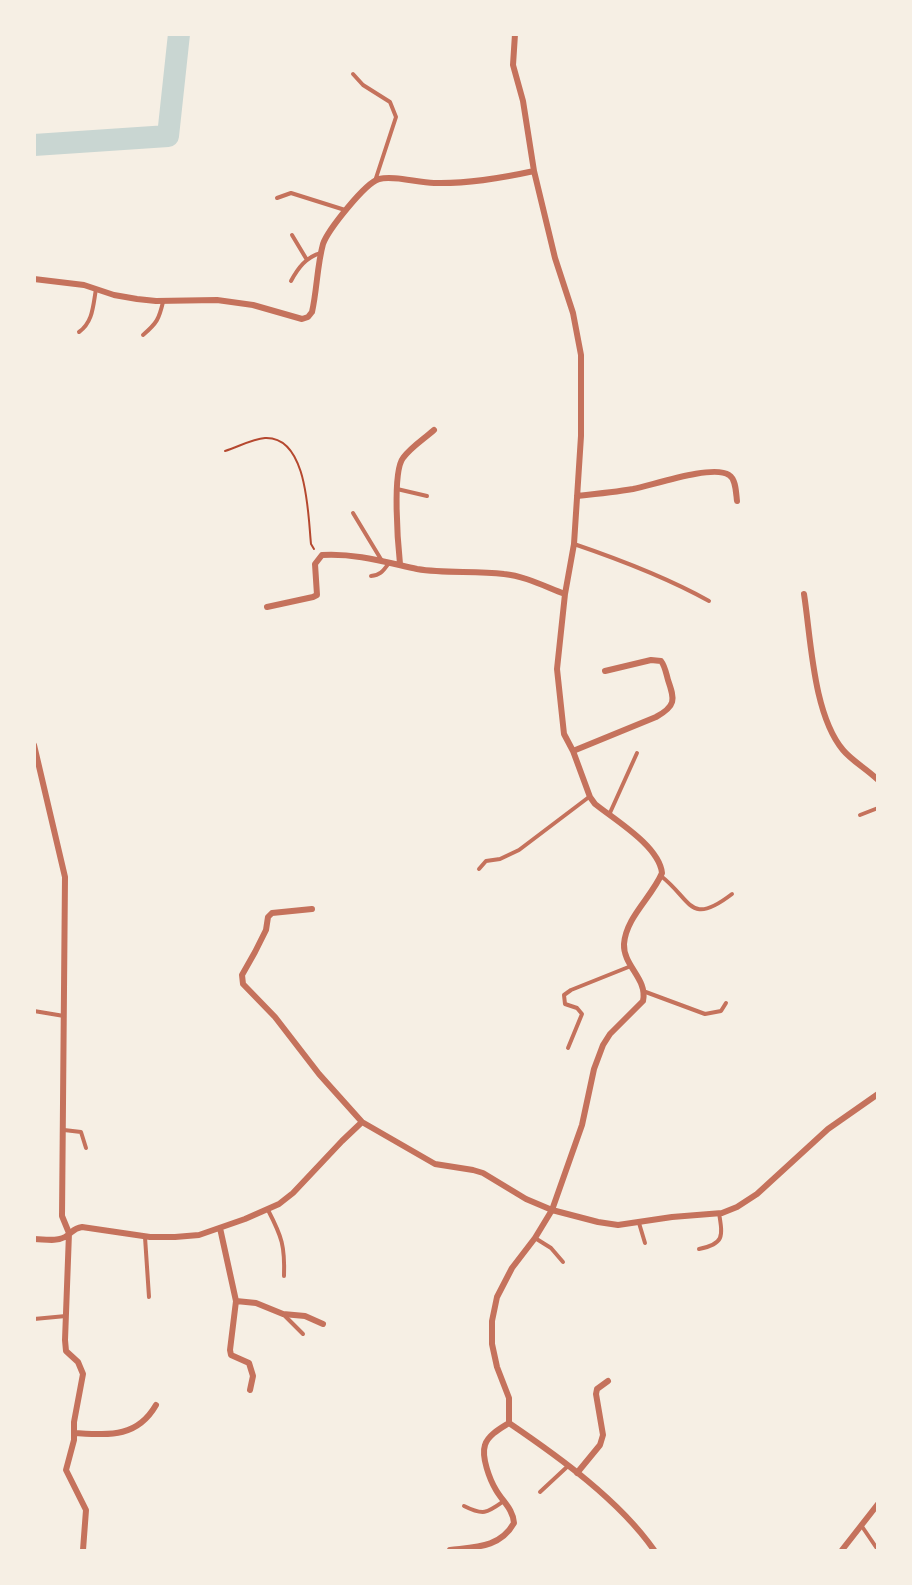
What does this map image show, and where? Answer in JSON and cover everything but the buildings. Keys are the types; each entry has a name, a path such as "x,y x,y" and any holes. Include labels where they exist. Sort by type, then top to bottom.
{"street":[{"path":"509,1423 509,1398 497,1367 492,1344 493,1313 500,1288 552,1210 582,1125 598,1056 610,1034 641,1004 644,998 639,978 626,959 624,950 626,934 661,876 661,866 653,852 590,797 573,751 564,734 557,669 565,594 574,544 578,496 582,368 573,313 555,258 534,171 523,101 513,65 515,34"},
{"path":"34,279 84,285 137,299 217,300 253,305 302,319 308,317 312,312 324,243 331,228 375,181 386,178 458,183 534,171"},
{"path":"400,564 398,469 402,459 434,430"},
{"path":"578,496 634,489 680,476 718,471 733,477 737,501"},
{"path":"267,607 317,595 315,564 322,555 342,554 368,557 418,569 455,573 506,574 521,577 565,594"},
{"path":"804,594 822,708 843,750 878,780"},
{"path":"573,751 656,717 667,711 673,700 661,661 651,660 604,671"},
{"path":"34,745 65,877 62,1216 69,1233 64,1340 66,1351 78,1362 83,1374 74,1422 75,1433 66,1470 86,1510 82,1551"},
{"path":"312,909 272,913 268,917 266,930 242,975 247,988 362,1122 435,1164 483,1173 552,1210 618,1225 719,1213 738,1207 757,1194 828,1130 878,1094"},
{"path":"34,1239 59,1239 77,1227 145,1236 189,1236 220,1228 268,1210 293,1193 362,1122"},
{"path":"220,1228 236,1300 230,1350 231,1354 249,1363 252,1376 250,1390"},
{"path":"236,1300 256,1303 283,1314 305,1316 323,1324"},
{"path":"577,1473 603,1439 596,1394 597,1389 608,1381"},
{"path":"75,1433 100,1435 137,1428 156,1405"},
{"path":"509,1423 568,1466 613,1503 636,1527 654,1551"},
{"path":"450,1551 480,1548 495,1542 509,1532 514,1523 513,1516 491,1479 484,1446 494,1434 509,1423"},
{"path":"842,1551 878,1504"}],"lane":[{"path":"353,74 363,85 390,102 396,117 375,181"},
{"path":"277,198 291,193 346,210"},
{"path":"292,234 307,260"},
{"path":"291,281 296,271 307,260 322,253"},
{"path":"79,332 86,327 91,318 96,289"},
{"path":"143,335 159,320 163,301"},
{"path":"397,488 427,496"},
{"path":"353,513 382,561"},
{"path":"574,544 626,561 709,601"},
{"path":"371,576 382,573 389,562"},
{"path":"609,815 637,753"},
{"path":"479,869 486,861 500,859 519,850 590,797"},
{"path":"860,815 878,808"},
{"path":"661,876 676,889 685,902 700,910 708,910 732,894"},
{"path":"568,1048 582,1014 578,1008 565,1004 564,995 571,990 631,966"},
{"path":"644,991 705,1014 721,1011 726,1003"},
{"path":"34,1011 64,1016"},
{"path":"64,1130 81,1132 86,1148"},
{"path":"268,1210 285,1250 284,1276"},
{"path":"699,1249 714,1246 719,1240 721,1232 719,1213"},
{"path":"639,1223 645,1243"},
{"path":"145,1236 149,1297"},
{"path":"535,1238 551,1248 563,1262"},
{"path":"283,1314 303,1334"},
{"path":"34,1319 66,1316"},
{"path":"540,1492 568,1466"},
{"path":"464,1506 484,1513 504,1501"},
{"path":"861,1524 878,1550"}],"path":[{"path":"225,451 265,438 282,442 292,452 303,480 311,544 313,549 322,555"}],"waterway":[{"path":"34,145 168,136 179,34"}]}
